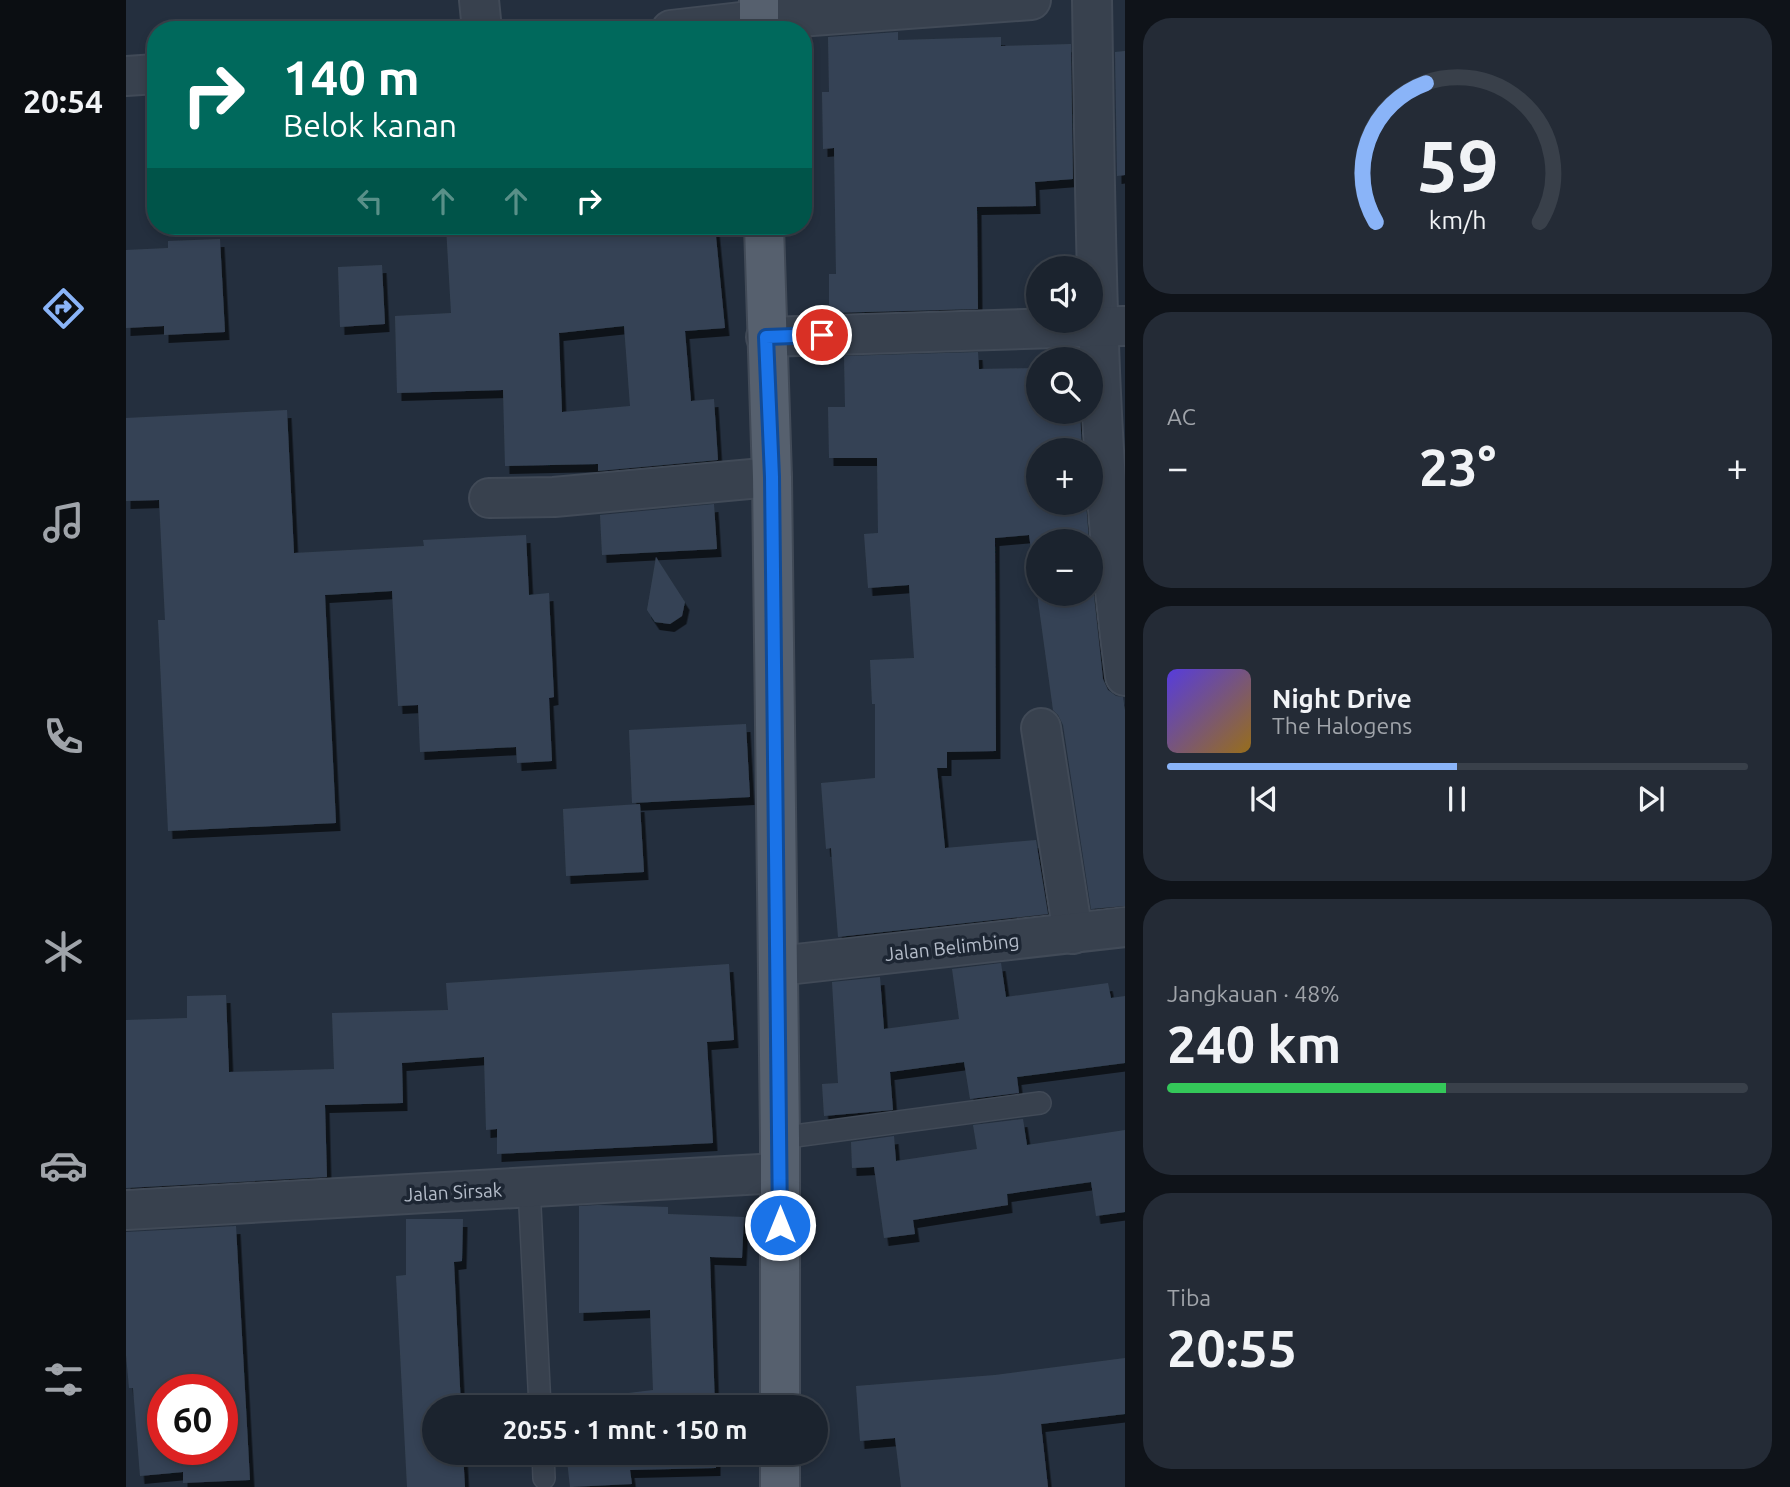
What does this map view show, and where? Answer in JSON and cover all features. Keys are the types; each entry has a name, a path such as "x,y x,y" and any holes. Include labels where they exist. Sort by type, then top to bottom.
{"main road":[{"path":"764,235 772,477 780,1395"},
{"path":"780,1465 780,1487"}],"street":[{"path":"479,0 481,21"},
{"path":"728,21 759,16 1031,0"},
{"path":"1091,0 1112,327 1116,491 1115,600 1125,676"},
{"path":"126,76 147,75"},
{"path":"766,337 1112,327"},
{"path":"489,498 554,497 772,477"},
{"path":"1041,728 1073,934"},
{"name":"Jalan Belimbing","path":"778,966 1125,927"},
{"name":"Jalan Sirsak","path":"126,1210 528,1187 780,1155"}],"lane":[{"path":"780,1155 1040,1103"},
{"path":"528,1187 539,1395"},
{"path":"543,1465 544,1478"}],"building":[{"path":"898,32 898,40 1001,37 1001,46 1071,44 1073,179 1035,182 1036,206 977,207 978,309 829,313 829,274 836,274 834,148 823,149 822,92 829,92 828,37"},
{"path":"1125,51 1125,175 1117,176 1115,52"},
{"path":"447,235 716,235 725,328 685,331 691,401 714,399 718,460 598,471 598,464 505,466 503,390 397,393 395,316 451,313","holes":["624,326 630,406 562,412 559,333"]},
{"path":"220,239 225,332 164,335 164,326 126,328 126,250 168,248 168,241"},
{"path":"382,265 385,324 340,327 338,267"},
{"path":"978,352 979,369 1026,368 1026,424 1081,424 1081,438 1026,438 1026,515 1087,515 1088,529 1026,529 1026,535 995,538 996,751 947,752 947,768 937,768 945,848 1036,840 1048,914 838,937 831,848 826,849 821,783 875,778 875,704 872,704 870,660 914,658 909,585 868,588 864,534 878,533 877,458 829,458 828,407 845,407 844,356"},
{"path":"287,410 294,553 424,546 423,540 526,535 529,595 549,593 554,697 549,698 552,761 517,763 516,747 420,752 418,705 398,706 392,591 325,595 336,823 168,831 158,620 165,620 159,500 126,501 126,418"},
{"path":"714,504 717,549 602,555 600,515"},
{"path":"656,557 685,602 682,616 670,624 655,622 647,610"},
{"path":"1039,606 1095,606 1103,679 1108,690 1123,697 1125,710 1125,906 1091,909 1063,725 1053,710"},
{"path":"746,724 750,797 632,803 629,730"},
{"path":"640,804 644,872 566,876 563,809"},
{"path":"1001,963 1006,997 1108,983 1111,998 1125,996 1125,1063 1017,1077 1019,1093 970,1099 964,1062 890,1072 893,1110 824,1116 822,1084 838,1083 832,982 880,977 884,1029 959,1019 952,969"},
{"path":"729,964 734,1040 707,1042 713,1143 497,1154 497,1129 486,1130 484,1057 402,1063 403,1103 325,1105 327,1177 126,1188 126,1020 187,1018 187,996 226,995 229,1072 334,1069 332,1013 448,1010 446,983"},
{"path":"1023,1119 1027,1145 1125,1130 1125,1212 1096,1216 1091,1182 1007,1194 1008,1205 913,1220 915,1234 884,1238 874,1167 852,1168 851,1142 894,1136 896,1161 977,1149 973,1125"},
{"path":"579,1206 668,1207 668,1214 744,1217 742,1258 710,1257 715,1395 612,1395 653,1390 650,1310 579,1313"},
{"path":"406,1219 463,1219 462,1261 454,1262 460,1395 422,1395 422,1465 464,1465 465,1487 407,1487 396,1276 406,1275"},
{"path":"236,1226 250,1480 183,1483 183,1472 140,1476 133,1388 129,1388 126,1355 126,1232"},
{"path":"1125,1358 1125,1414 1041,1424 1048,1487 901,1487 895,1438 860,1441 856,1386 995,1375"},
{"path":"567,1465 716,1465 716,1468 630,1470 632,1484 570,1487"}],"route":[{"path":"780,1225 772,477 766,337 822,335"}]}
